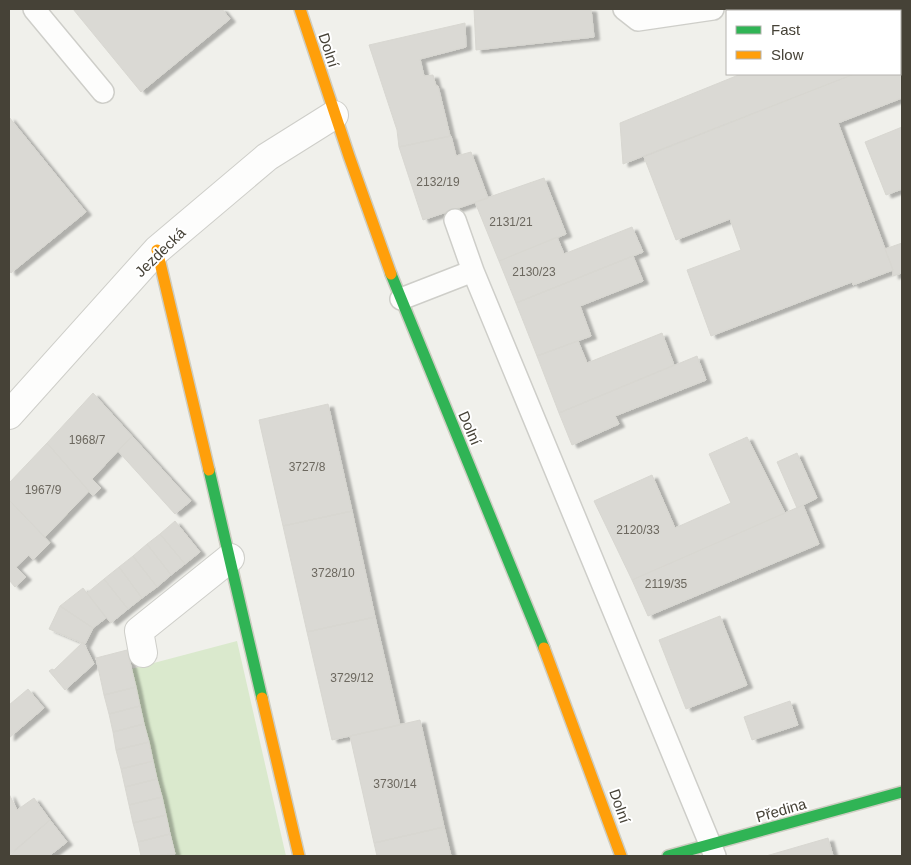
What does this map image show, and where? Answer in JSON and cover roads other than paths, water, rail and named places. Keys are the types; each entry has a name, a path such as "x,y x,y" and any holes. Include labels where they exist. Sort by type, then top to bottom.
{"main road":[{"name":"Dolní","path":"300,9 334,115 401,299 531,613 586,756 621,856"},
{"path":"157,250 299,856"},
{"name":"Předina","path":"668,856 712,850 902,792"}],"street":[{"name":"Jezdecká","path":"11,408 157,250 267,157 334,115"},
{"path":"143,653 138,631 230,558"}],"lane":[{"path":"34,9 103,92"},
{"path":"624,9 638,20 713,9"},
{"path":"455,220 473,271 712,850"},
{"path":"401,299 473,271"}]}
